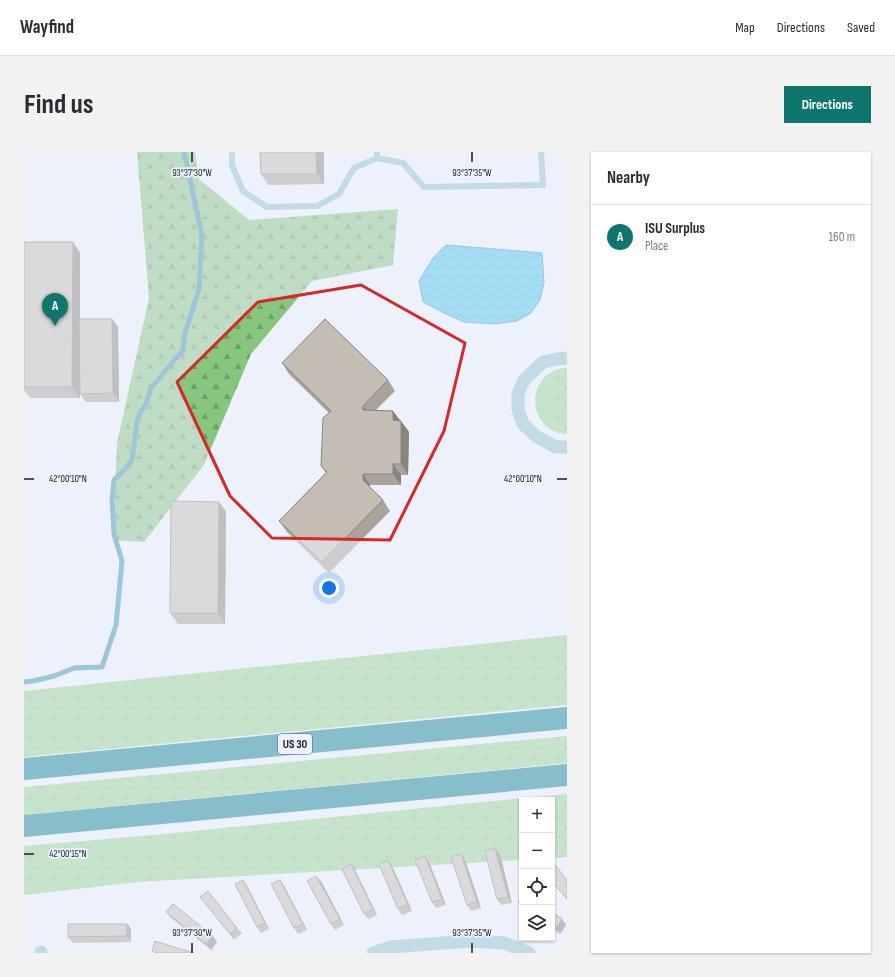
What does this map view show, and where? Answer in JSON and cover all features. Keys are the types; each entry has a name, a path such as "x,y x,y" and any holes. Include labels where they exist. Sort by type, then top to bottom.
{"highway":[{"name":"US 30","path":"24,769 567,718"},
{"path":"24,826 567,775"}],"street":[{"path":"567,358 543,362 524,380 518,394 518,409 523,424 537,437 556,447 567,447"},
{"path":"373,953 391,947 470,941 504,943 529,953"}],"lane":[{"path":"232,152 232,165 243,191 268,207 317,206 339,194 354,168 377,155 404,164 424,187 543,185 541,152"}],"highlighted area":[{"path":"361,285 465,343 444,431 390,540 272,538 230,496 177,382 258,302"}],"green space":[{"path":"137,152 195,152 199,179 249,220 398,209 393,265 312,281 251,354 204,465 144,542 113,540 117,443 149,298"},
{"path":"567,368 567,434 555,431 545,425 539,416 536,405 536,394 539,384 547,375 558,369"},
{"path":"567,635 567,705 24,757 24,691"},
{"path":"567,736 567,763 24,815 24,787"},
{"path":"567,794 567,857 555,858 555,797 536,797"},
{"path":"519,799 519,860 138,882 24,895 24,846 164,834"}],"water":[{"path":"446,245 542,253 544,283 540,300 531,313 517,321 495,324 464,322 423,302 419,281 433,258"}],"building":[{"path":"260,152 316,152 317,174 261,174"},
{"path":"24,242 73,242 72,387 24,387"},
{"path":"79,319 112,319 113,393 80,394"},
{"path":"325,319 388,380 363,406 363,410 393,411 393,420 401,421 401,464 393,464 393,474 363,474 363,480 383,500 322,562 279,521 327,472 321,466 323,418 331,411 282,363"},
{"path":"171,501 219,502 218,613 170,613"},
{"path":"495,848 508,897 497,899 485,851"},
{"path":"461,854 477,902 467,905 451,857"},
{"path":"425,856 442,899 432,902 415,860"},
{"path":"388,860 408,905 398,909 379,864"},
{"path":"351,864 373,909 364,914 342,869"},
{"path":"555,865 567,880 567,899 555,885"},
{"path":"316,876 340,919 331,924 307,881"},
{"path":"243,880 265,923 257,927 235,884"},
{"path":"280,880 303,924 294,928 271,884"},
{"path":"208,891 237,928 230,934 200,897"},
{"path":"173,904 213,936 206,944 166,912"},
{"path":"555,914 562,919 555,928"},
{"path":"68,924 127,924 127,936 68,937"},
{"path":"155,941 194,953 157,953 152,951"}],"waterway":[{"path":"24,682 54,676 74,668 102,667 116,625 122,561 114,534 112,499 114,480 132,460 137,422 140,413 146,404 151,388 183,350 185,333 199,289 202,235 184,152"}],"place":[{"name":"ISU Surplus","path":"55,326"}]}
